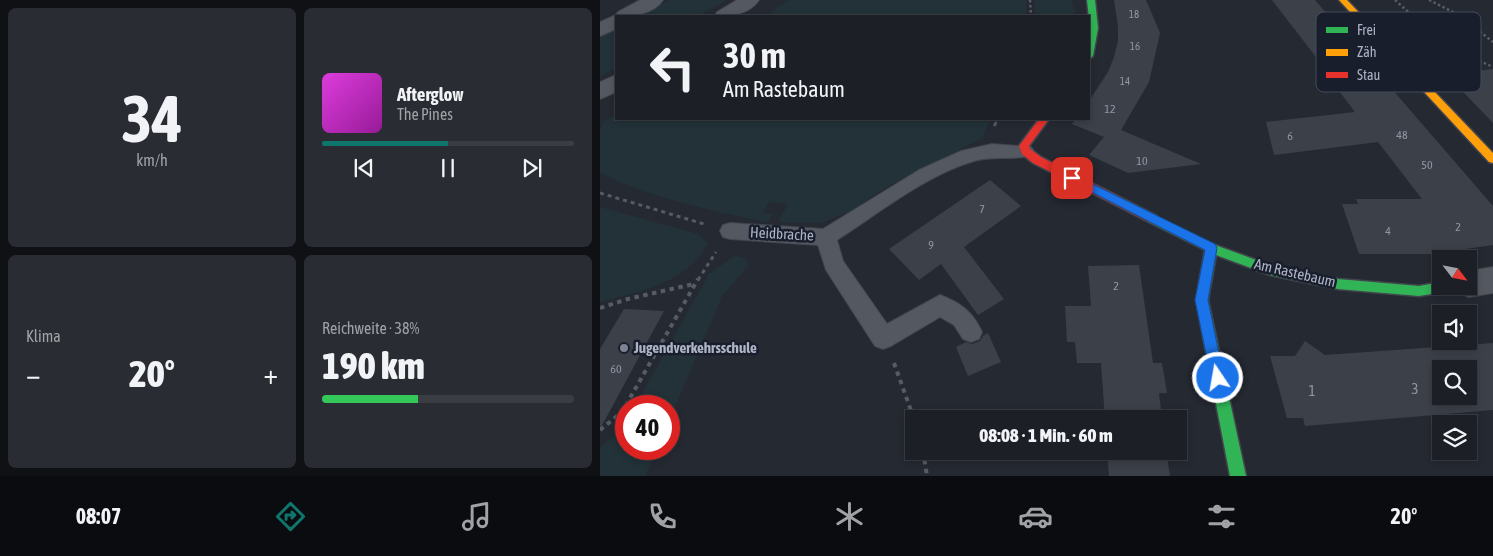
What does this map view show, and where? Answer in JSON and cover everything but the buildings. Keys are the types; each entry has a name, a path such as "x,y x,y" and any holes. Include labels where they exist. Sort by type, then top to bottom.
{"street":[{"path":"627,15 653,0"},
{"path":"726,15 750,0"},
{"path":"1090,53 1095,26 1091,0"},
{"path":"1343,0 1354,12"},
{"path":"600,30 615,22"},
{"path":"600,92 615,83"},
{"path":"1430,92 1493,159"},
{"path":"1025,151 1024,146 1028,138 1043,120"},
{"name":"Am Rastebaum","path":"1025,151 1037,160 1211,248 1270,270 1338,284 1419,291 1432,289"},
{"path":"1211,248 1202,300 1238,476"},
{"path":"1478,282 1493,280"}],"lane":[{"path":"826,237 951,161 988,151 1025,151"},
{"name":"Heidbrache","path":"730,231 826,237 833,264 883,338"},
{"path":"883,338 940,305 962,318 970,332"}],"path":[{"path":"1030,0 1031,15"},
{"path":"1395,0 1408,12"},
{"path":"1429,0 1453,12"},
{"path":"1481,32 1493,42"},
{"path":"1481,62 1493,67"},
{"name":"Heidbrache","path":"600,193 730,231"},
{"path":"600,430 622,412 694,284 730,231"},
{"path":"600,308 694,284"},
{"path":"883,338 911,410"},
{"path":"924,460 927,476"}],"shaded area":[{"path":"669,0 726,0 701,15 640,15"},
{"path":"789,0 1026,0 1026,15 766,15"},
{"path":"1034,0 1072,0 1076,15 1035,15"},
{"path":"615,28 615,68 600,77 600,36"},
{"path":"615,115 615,120 991,120 982,138 885,188 850,212 820,223 778,222 788,204 769,202 763,213 772,214 768,222 682,203 619,182 600,173 600,132 602,123"},
{"path":"600,207 698,234 708,244 694,263 671,279 648,289 600,302"},
{"path":"735,256 744,258 749,265 722,296 680,395 641,395 709,274"},
{"path":"615,435 615,460 652,460 645,476 600,476 600,447"}],"traffic: fast":[{"path":"1090,50 1094,28 1091,0"},
{"path":"1153,219 1211,248 1270,270 1338,284 1419,291 1432,289"},
{"path":"1211,248 1202,300 1238,476"}],"traffic: slow":[{"path":"1343,0 1354,12"},
{"path":"1430,92 1493,159"}],"traffic: jam":[{"path":"1043,120 1024,146 1025,151 1037,160 1153,219"}],"place":[{"name":"Jugendverkehrsschule","path":"624,348"}],"route":[{"path":"1072,178 1211,248 1202,300 1218,378"}]}
